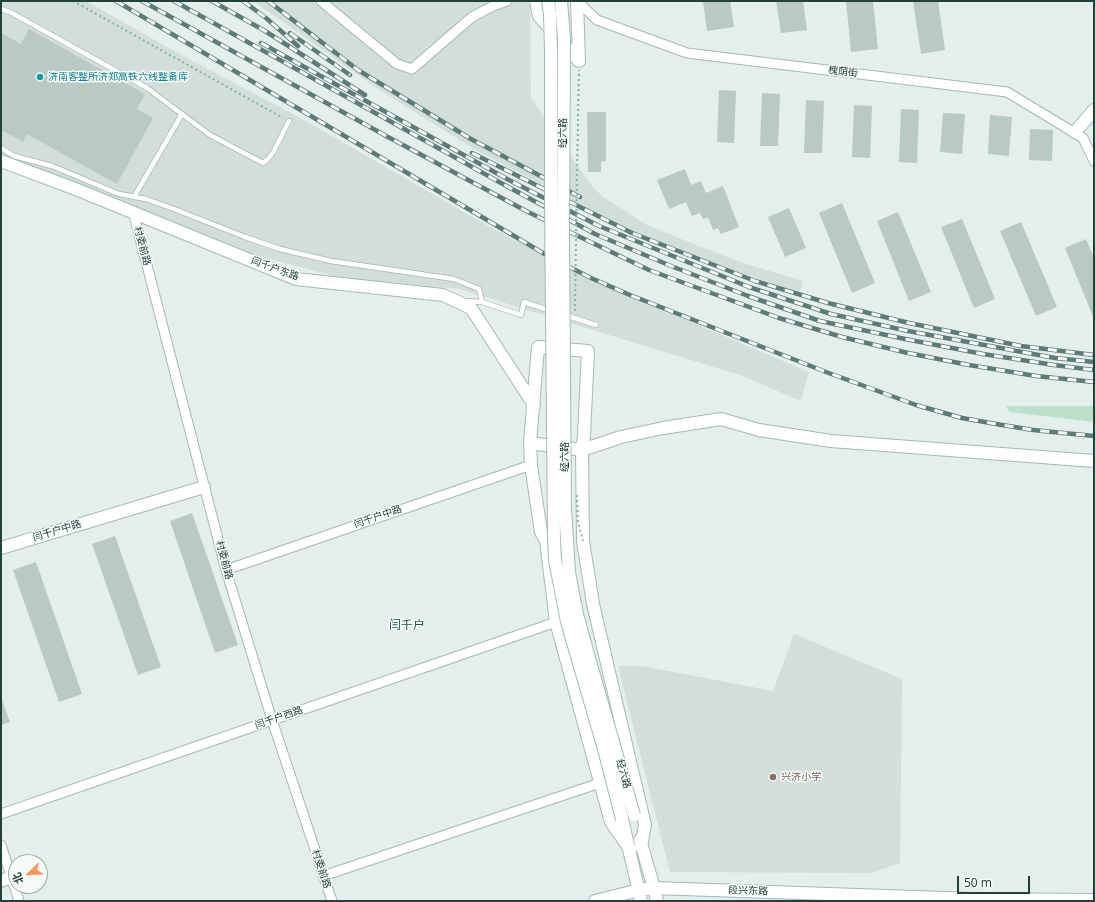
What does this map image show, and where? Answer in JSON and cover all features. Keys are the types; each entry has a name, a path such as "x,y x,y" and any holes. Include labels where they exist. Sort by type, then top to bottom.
{"main road":[{"path":"536,1 539,16 579,61"},
{"name":"经六路","path":"548,1 552,48 551,199 554,538 556,560 567,622 604,749 622,819 654,888 657,901"},
{"name":"经六路","path":"561,1 564,38 563,234 565,508 569,572 577,614 634,815 640,895"},
{"path":"577,1 579,61"},
{"path":"1075,132 1094,110"},
{"name":"闫千户东路","path":"1,161 78,190 296,279 444,295 471,308 534,405"},
{"path":"538,347 588,352 582,450 583,541 593,604 645,825 636,848 611,822 556,622 546,541 541,532 531,465 530,443 538,347"},
{"path":"530,443 582,450 621,437 721,418 759,430 831,441 1094,461"},
{"name":"闫千户中路","path":"1,548 204,487"},
{"name":"段兴东路","path":"595,901 640,895 654,888 966,898 1094,900"}],"street":[{"path":"320,1 397,64 412,69 472,17 501,2"},
{"name":"槐荫街","path":"577,1 597,20 687,53 1007,92 1083,138 1094,161"},
{"name":"村委前路","path":"138,214 135,219 226,570 272,720 332,901"},
{"name":"闫千户中路","path":"226,570 531,465"},
{"name":"闫千户西路","path":"1,814 556,622"},
{"path":"323,876 600,783"},
{"path":"1,845 6,879 19,901"}],"lane":[{"path":"1,9 10,12 147,88 210,135 263,163 271,155 289,121"},
{"path":"134,197 182,114"},
{"path":"1,148 14,156 52,166 119,194 146,199 238,235 280,249 331,261 454,279 479,289 482,302"},
{"path":"458,302 464,300 482,302 521,315 524,302 596,325"}],"path":[{"path":"73,1 289,121"},
{"path":"575,313 579,61"}],"shaded area":[{"path":"1,1 86,1 176,52 313,125 488,226 592,280 809,372 801,401 740,375 459,289 342,278 254,255 111,197 1,157"},
{"path":"253,1 526,1 530,5 531,98 591,185 602,196 647,225 743,263 803,281 800,292 741,273 681,251 623,227 474,149 384,93"},
{"name":"兴济小学","path":"794,634 902,679 900,863 871,873 670,872 618,666 642,666 773,691"}],"green space":[{"path":"1006,406 1094,406 1094,422 1010,412"}],"building":[{"path":"703,1 730,1 734,27 707,31"},
{"path":"776,1 803,1 807,30 781,33"},
{"path":"846,1 873,1 878,49 851,52"},
{"path":"913,1 938,1 945,50 921,54"},
{"name":"济南客整所济郑高铁六线整备库","path":"29,29 145,94 137,109 153,118 117,184 27,134 23,142 1,130 1,33 21,44"},
{"path":"719,90 736,91 734,143 717,142"},
{"path":"762,93 780,94 778,146 760,146"},
{"path":"806,100 824,101 822,153 804,153"},
{"path":"854,105 872,106 870,158 852,157"},
{"path":"901,109 919,110 917,163 899,162"},
{"path":"587,112 606,112 606,161 601,162 601,172 588,172"},
{"path":"943,113 965,114 962,154 940,152"},
{"path":"990,115 1012,117 1009,156 988,154"},
{"path":"1030,129 1053,130 1052,161 1029,160"},
{"path":"685,169 691,185 701,181 706,193 723,186 739,227 721,234 718,228 713,230 708,217 703,219 700,213 692,216 686,202 669,209 657,180"},
{"path":"842,203 875,283 852,293 819,213"},
{"path":"789,208 806,248 785,257 768,217"},
{"path":"898,212 931,292 909,301 877,221"},
{"path":"962,219 995,299 974,308 941,227"},
{"path":"1021,222 1057,307 1036,316 1000,231"},
{"path":"1086,239 1094,258 1094,319 1065,248"},
{"path":"192,513 238,645 215,653 170,521"},
{"path":"115,536 161,667 138,675 92,544"},
{"path":"36,562 82,694 59,702 13,570"},
{"path":"2,700 10,722 1,725 1,701"}],"railway":[{"path":"116,1 548,256 591,278 630,295 826,372 916,405 962,418 996,424 1033,430 1094,436"},
{"path":"142,1 388,137 528,212 649,270 779,318 842,337 908,353 969,365 1036,376 1094,382"},
{"path":"174,1 595,234 671,266 748,296 820,321 983,354 1094,370"},
{"path":"212,1 265,31 365,95"},
{"path":"243,1 266,18 298,46"},
{"path":"268,1 358,70 471,139 580,197"},
{"path":"290,33 350,75"},
{"path":"261,43 509,180 599,226 749,287 831,314 908,331 1055,358 1094,362"},
{"path":"472,153 632,233 755,281 828,303 909,323 1021,346 1094,355"}],"place":[{"name":"济南客整所济郑高铁六线整备库","path":"40,77"},
{"name":"兴济小学","path":"773,777"}],"district":[{"name":"闫千户","path":"407,626"}]}
